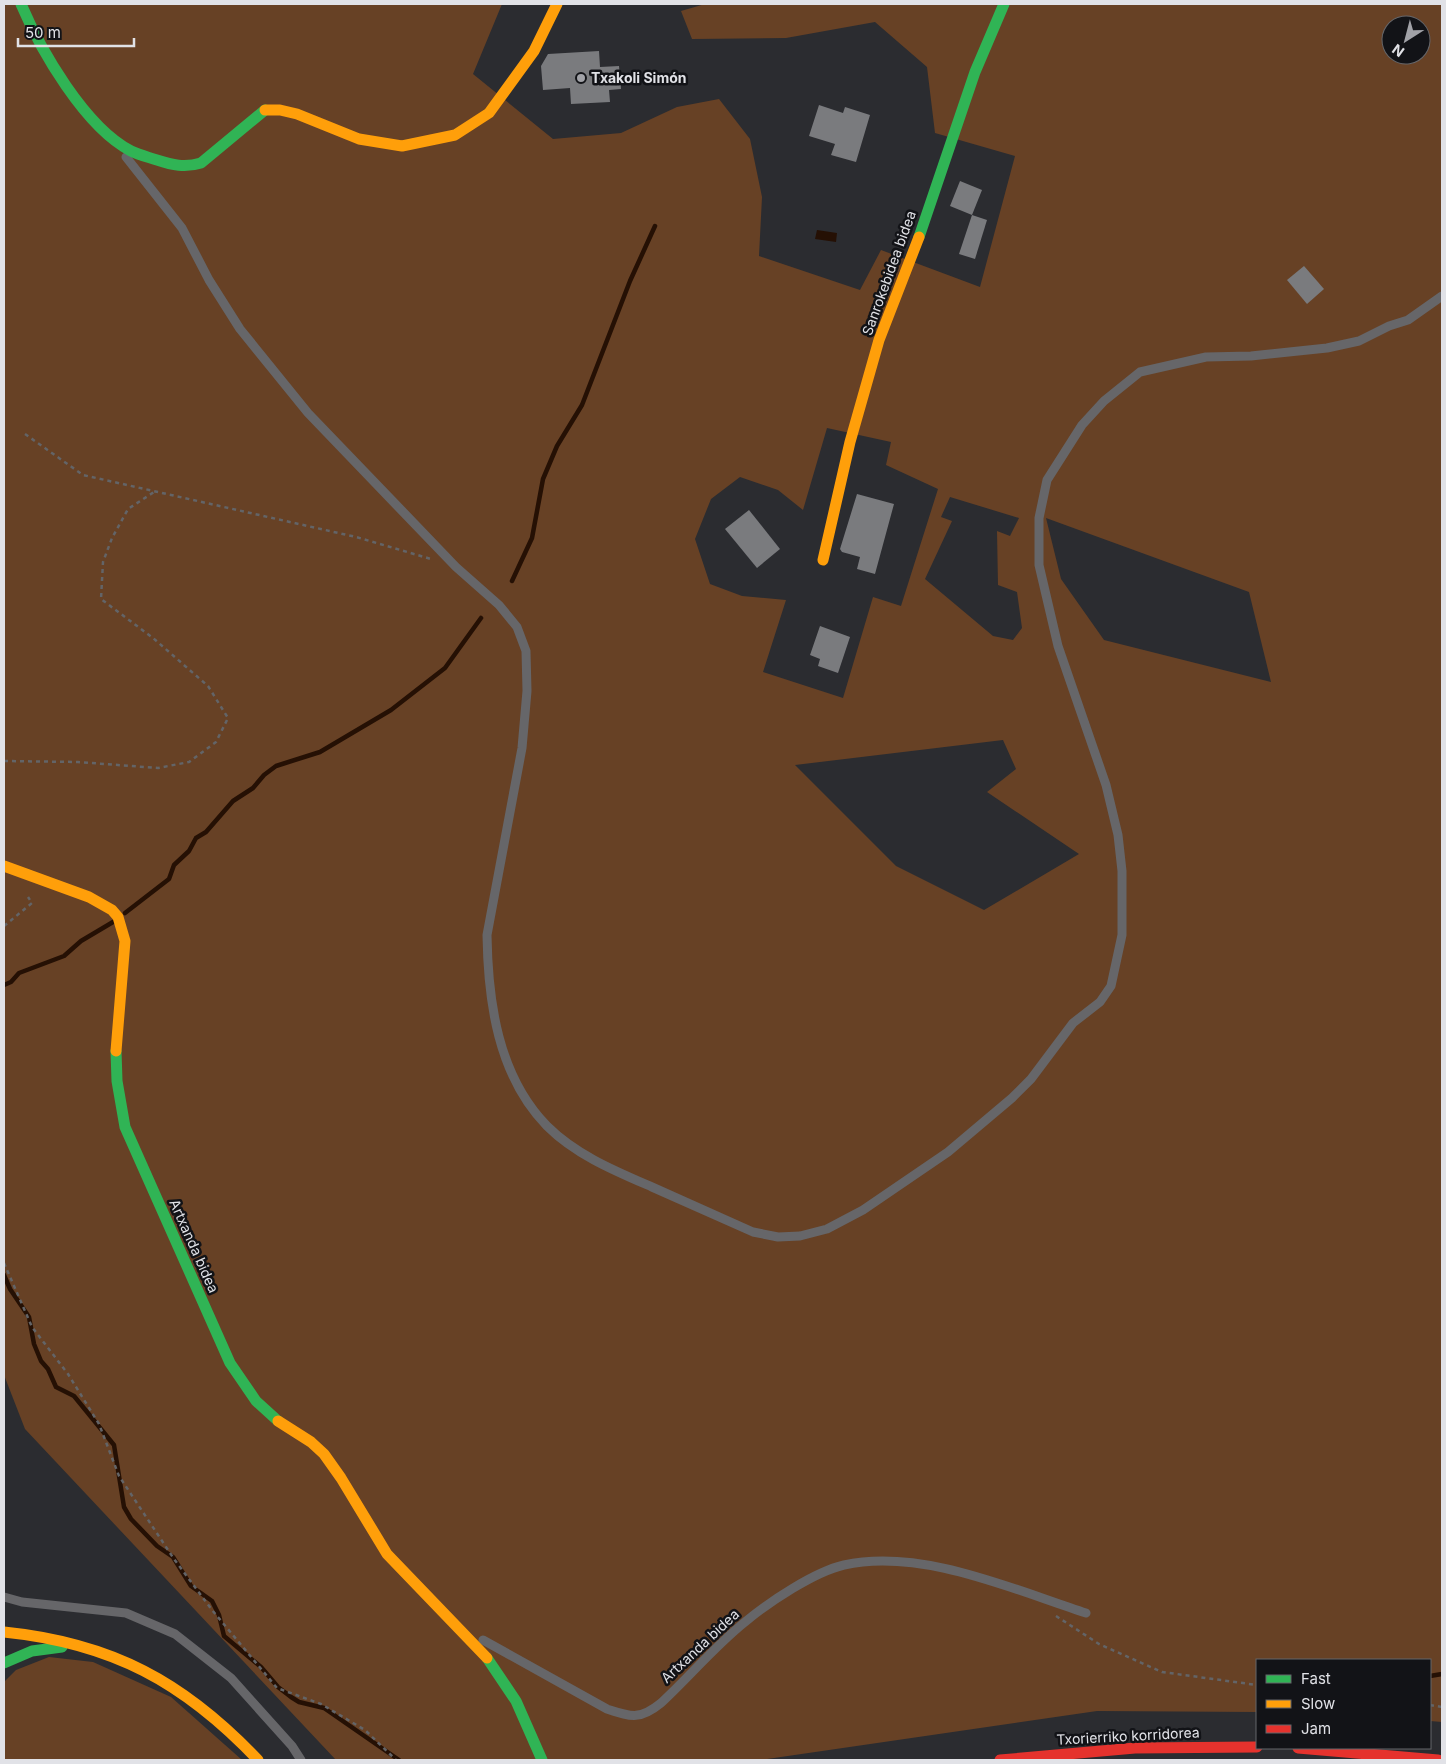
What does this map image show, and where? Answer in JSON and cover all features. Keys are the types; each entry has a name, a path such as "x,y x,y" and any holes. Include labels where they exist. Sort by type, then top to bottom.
{"main road":[{"path":"21,4 65,85 107,133 130,150 180,167 192,167 201,163 266,110 280,110 297,114 359,139 402,146 455,135 489,113 534,51 558,4"},
{"name":"Sanrokebidea bidea","path":"823,560 850,442 879,340 918,240 975,72 1004,4"},
{"name":"Artxanda bidea","path":"4,866 96,901 112,910 123,924 125,941 115,1073 119,1106 133,1144 230,1363 250,1395 265,1411 324,1454 338,1474 372,1534 387,1555 460,1628 496,1670 522,1713 542,1760"},
{"path":"4,1632 36,1633 83,1646 132,1664 183,1692 227,1727 258,1760"},
{"path":"4,1663 17,1654 34,1649 83,1646"},
{"name":"Txorierriko korridorea","path":"1000,1760 1135,1748 1256,1747"},
{"path":"1310,1749 1438,1760"}],"lane":[{"path":"107,133 182,228 209,280 240,329 308,413 456,566 499,605 517,627 526,651 527,691 522,748 487,935 489,991 497,1032 516,1080 532,1108 548,1127 574,1148 608,1168 753,1232 778,1237 809,1234 827,1229 863,1210 948,1152 981,1126 1031,1079 1073,1023 1100,1002 1111,986 1122,935 1122,871 1118,835 1106,785 1058,646 1039,565 1039,518 1047,480 1082,425 1104,401 1140,372 1206,357 1251,356 1327,348 1358,341 1389,326 1408,320 1442,296"},
{"name":"Artxanda bidea","path":"460,1628 607,1709 629,1716 647,1714 661,1703 745,1622 809,1579 842,1566 880,1560 958,1572 1086,1613"},
{"path":"4,1597 22,1602 126,1613 175,1634 231,1678 292,1746 302,1760"}],"path":[{"path":"25,434 83,475 356,537 456,566"},
{"path":"4,761 78,762 158,768 189,762 216,742 228,718 208,686 153,638 101,599 103,562 112,538 128,509 154,492"},
{"path":"4,926 32,903 27,895"},
{"path":"4,1263 32,1327 68,1374 99,1424 119,1476 174,1559 212,1610 277,1688 321,1704 366,1730 396,1760"},
{"path":"1049,1612 1099,1644 1162,1672 1256,1685"}],"shaded area":[{"path":"4,4 502,4 473,74 553,139 621,133 677,107 719,99 750,139 762,197 759,256 860,290 881,250 980,287 1015,156 935,133 927,67 875,22 786,38 692,39 681,11 705,4 1442,4 1442,1722 1431,1721 1431,1659 1256,1659 1256,1712 1097,1711 760,1760 336,1760 25,1429 4,1375","holes":["827,428 891,442 886,465 938,489 901,606 873,597 843,698 763,672 786,600 742,596 710,584 695,539 711,499 740,477 778,490 803,510","950,497 1019,518 1010,536 997,531 998,585 1017,592 1022,628 1013,640 993,636 925,579 952,521 941,517","1046,518 1249,592 1271,682 1104,640 1061,579","1003,740 1016,769 987,792 1079,854 984,910 896,866 795,765"]},
{"path":"817,230 837,233 836,242 815,239"},
{"path":"49,1657 93,1662 171,1697 242,1760 4,1760 4,1682 16,1670"}],"building":[{"name":"Txakoli Simón","path":"599,51 600,67 619,66 621,89 609,90 610,102 571,104 570,88 543,90 541,66 548,54"},
{"path":"819,105 843,113 845,107 870,115 856,162 831,155 835,144 809,136"},
{"path":"960,181 982,190 972,215 950,206"},
{"path":"972,215 987,220 975,259 959,254"},
{"path":"1304,266 1324,289 1307,304 1287,280"},
{"path":"857,494 894,504 875,574 857,569 860,557 842,552 840,549"},
{"path":"749,510 780,549 757,568 725,529"},
{"path":"820,626 850,637 838,673 818,666 820,659 810,655"}],"waterway":[{"path":"512,581 532,538 543,479 557,446 582,405 630,281 655,226"},
{"path":"125,913 169,879 174,865 189,851 196,838 206,832 233,801 253,788 264,775 276,766 320,752 391,710 445,668 481,618"},
{"path":"4,985 11,982 19,973 64,956 81,941 113,922"},
{"path":"4,1275 10,1289 29,1317 34,1344 41,1361 48,1369 56,1387 74,1396 114,1445 124,1507 131,1519 157,1546 173,1557 191,1586 212,1601 219,1615 224,1636 261,1667 278,1687 291,1697 299,1702 324,1708 399,1760"},
{"path":"1431,1676 1442,1674"}],"traffic: fast":[{"path":"21,4 52,65 66,86 97,125 114,140 131,151 163,162 184,166 201,163 265,110"},
{"path":"919,237 975,72 1004,4"},
{"path":"116,1051 117,1081 125,1127 230,1363 256,1401 278,1421"},
{"path":"4,1663 32,1651 62,1647"},
{"path":"487,1658 516,1701 542,1760"}],"traffic: slow":[{"path":"265,110 280,110 297,114 359,139 402,146 455,135 489,113 534,51 557,4"},
{"path":"823,560 850,442 879,340 919,237"},
{"path":"4,866 89,897 112,910 118,917 125,941 116,1051"},
{"path":"278,1421 311,1442 324,1454 341,1478 387,1554 487,1658"},
{"path":"4,1632 43,1637 79,1646 112,1657 144,1671 174,1688 202,1709 258,1760"}],"traffic: jam":[{"path":"1000,1760 1135,1748 1256,1747"},
{"path":"1310,1749 1438,1760"}],"place":[{"name":"Txakoli Simón","path":"581,78"}]}
